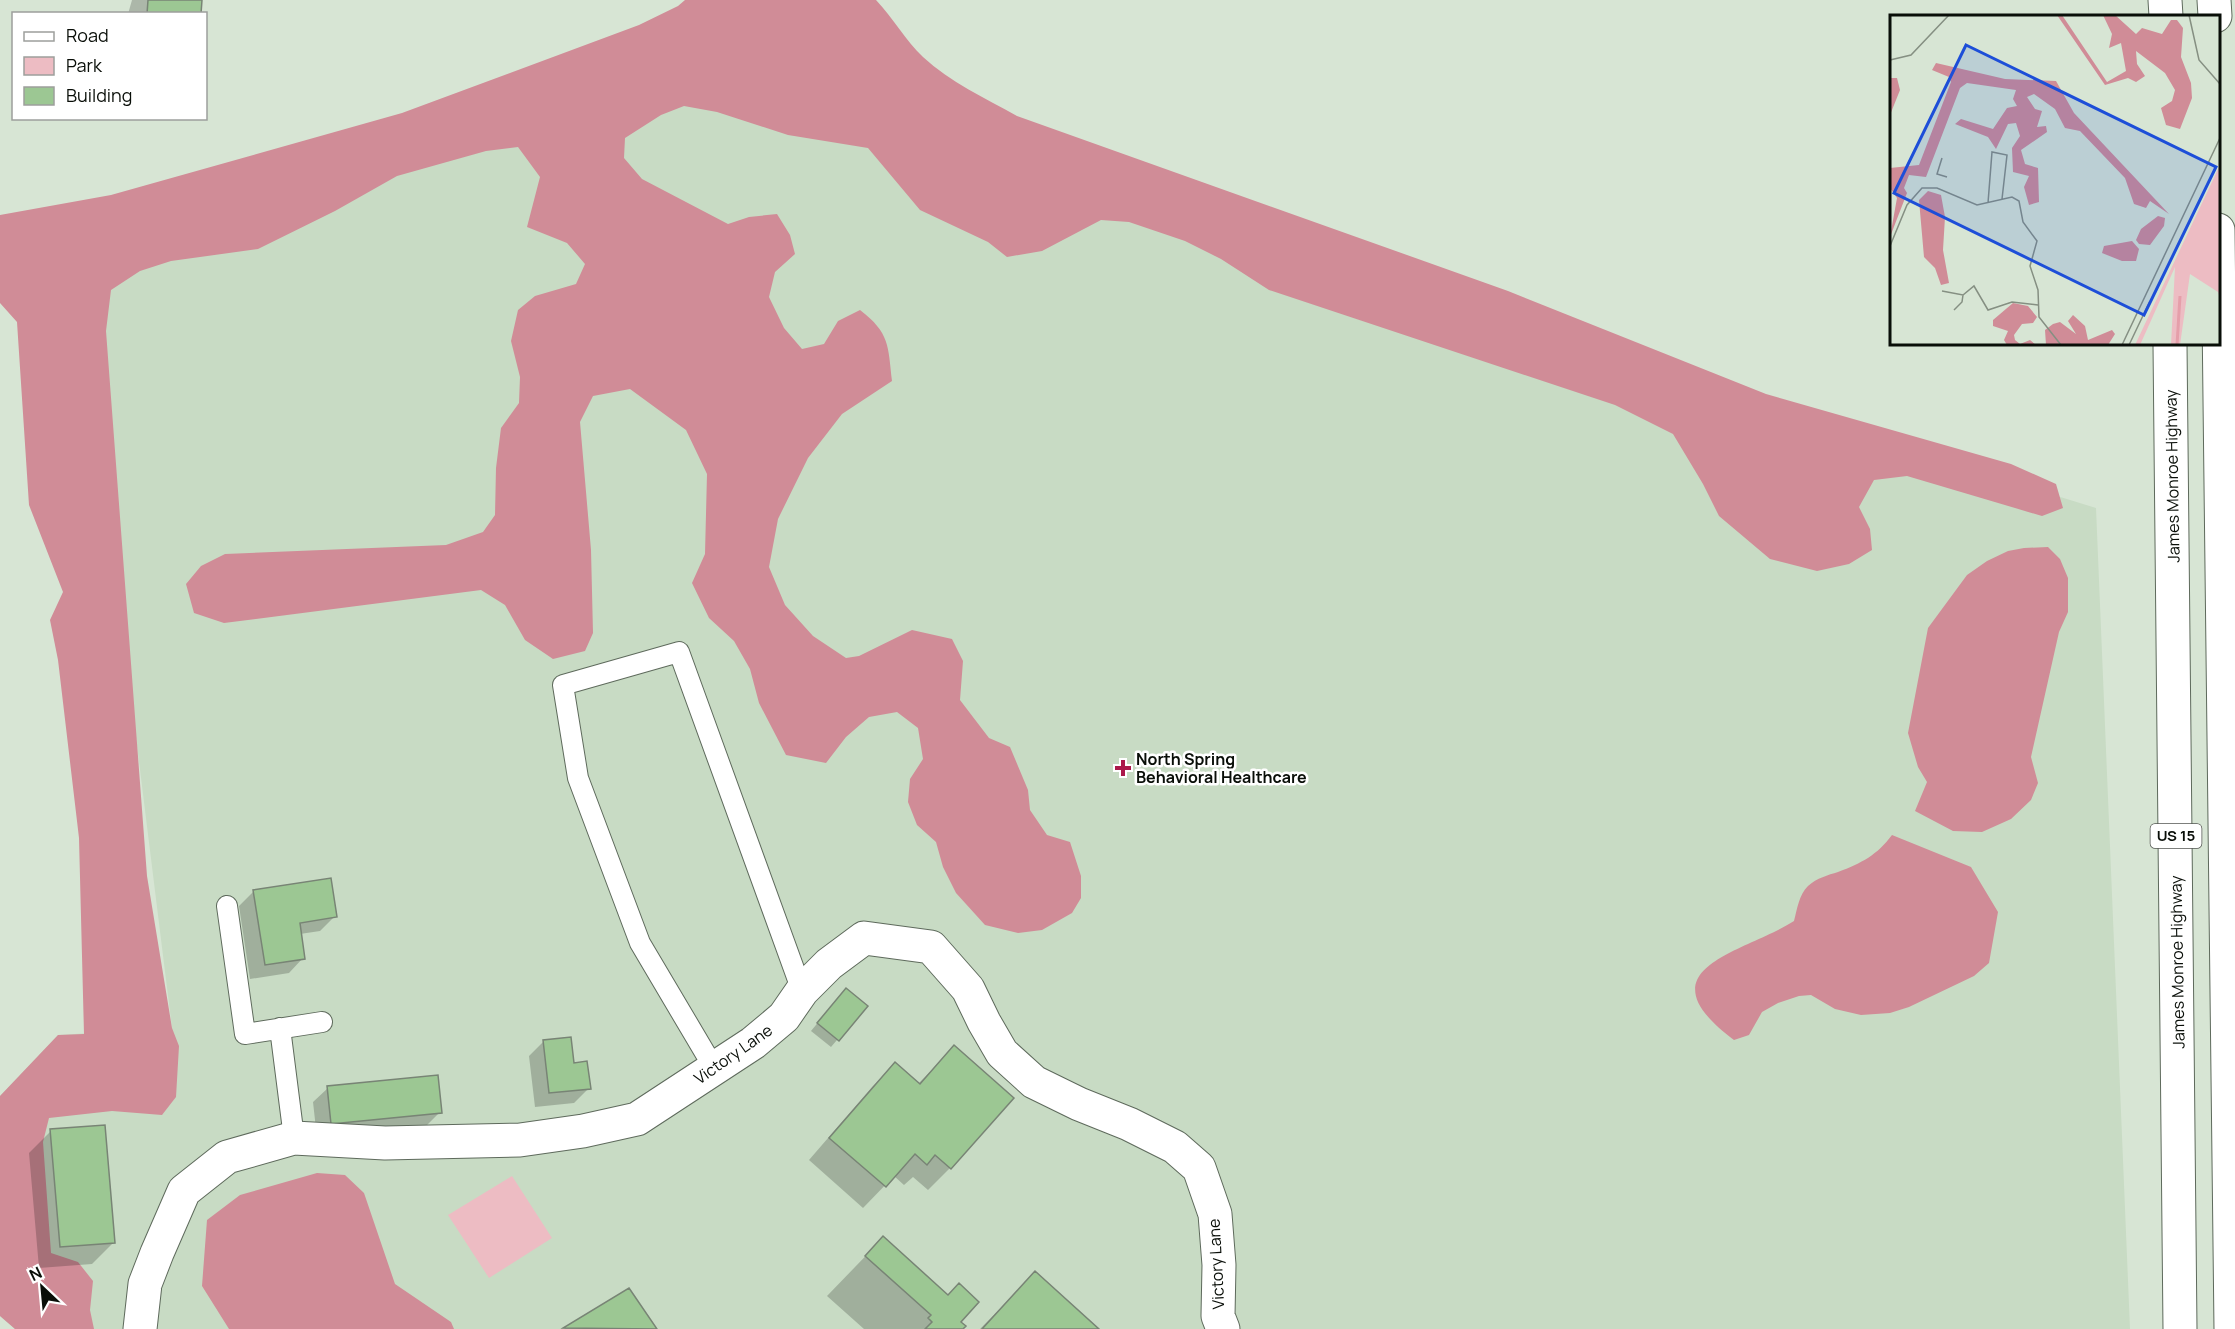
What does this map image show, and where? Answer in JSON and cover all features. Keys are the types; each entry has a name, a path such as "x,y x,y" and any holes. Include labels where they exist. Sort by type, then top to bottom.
{"main road":[{"path":"2165,0 2166,15"},
{"path":"2214,0 2215,15"},
{"name":"James Monroe Highway","path":"2170,345 2180,1329"},
{"name":"US 15","path":"2219,345 2231,1329"},
{"name":"Victory Lane","path":"140,1329 145,1284 156,1253 184,1191 227,1157 294,1138 385,1143 508,1141 583,1131 638,1119 753,1043 784,1017 802,991 829,964 864,938 931,947 968,989 1002,1053 1034,1082 1175,1147 1199,1168 1215,1214 1219,1264 1218,1316 1223,1329"}],"lane":[{"path":"714,1068 640,943 578,778 562,685 679,652 802,991"},
{"path":"227,906 245,1034 322,1022"},
{"path":"280,1028 294,1138"}],"shaded area":[{"path":"685,0 876,0 917,51 933,66 968,89 1017,116 1508,291 1766,394 2011,464 2056,484 2063,508 2042,516 1907,476 1874,480 1859,507 1870,529 1872,550 1849,564 1817,571 1770,559 1719,516 1673,434 1615,405 1269,290 1221,259 1185,241 1129,222 1101,220 1042,251 1007,257 988,242 920,210 868,148 788,135 717,112 684,106 661,115 625,138 624,158 642,179 728,224 749,217 777,214 790,235 795,254 775,272 769,297 784,328 802,349 824,344 838,321 860,310 877,326 886,341 892,381 842,414 808,458 778,519 769,567 785,605 813,636 846,658 859,656 912,630 952,639 963,661 960,700 989,738 1010,747 1028,790 1030,810 1047,835 1070,842 1081,876 1081,898 1072,913 1042,930 1018,933 985,925 956,893 943,867 936,842 917,825 908,802 910,779 923,759 918,728 897,712 869,717 846,737 826,763 786,755 759,703 750,669 734,641 709,618 692,583 705,554 707,474 686,430 630,389 593,396 580,422 591,550 593,633 585,651 553,659 525,640 505,605 481,590 224,623 194,613 186,584 201,566 225,554 446,545 483,532 495,515 496,468 501,428 519,403 520,377 511,341 518,310 535,296 576,284 585,264 567,243 527,227 540,177 518,147 486,151 397,176 335,211 258,249 171,261 140,271 111,290 106,331 147,876 172,1028 179,1046 176,1097 162,1115 112,1111 49,1118 43,1142 51,1253 78,1262 93,1281 90,1310 94,1329 15,1329 0,1316 0,1096 58,1035 84,1034 79,838 58,660 50,620 63,592 29,505 17,322 0,303 0,215 111,195 402,113 639,25 678,6"},
{"name":"North Spring Behavioral Healthcare","path":"703,51 1806,419 2096,508 2130,1329 15,1329 0,1316 0,1096 58,1035 172,1028 74,237"},
{"path":"2048,547 2060,559 2068,578 2068,612 2059,632 2031,757 2038,783 2031,800 2011,819 1982,832 1953,831 1915,811 1927,782 1918,767 1908,733 1928,628 1967,575 1987,561 2008,551"},
{"path":"1892,835 1971,867 1998,912 1989,963 1974,976 1909,1007 1890,1013 1861,1015 1835,1009 1811,995 1799,996 1778,1003 1762,1012 1749,1035 1734,1040 1707,1016 1696,996 1698,979 1709,966 1728,954 1794,921 1800,898 1808,886 1819,879 1862,862 1881,848"},
{"path":"317,1173 345,1175 364,1193 395,1284 451,1322 454,1329 229,1329 202,1286 207,1220 240,1195"}],"green space":[{"path":"512,1176 552,1238 489,1278 448,1215"}],"building":[{"path":"148,0 202,0 201,12 147,12"},
{"path":"331,878 337,917 300,923 305,959 265,965 253,890"},
{"path":"846,988 868,1006 839,1041 817,1023"},
{"path":"571,1037 574,1063 587,1061 591,1089 549,1093 543,1040"},
{"path":"954,1045 1014,1098 951,1169 935,1155 927,1165 915,1154 886,1187 829,1138 895,1062 920,1084"},
{"path":"438,1075 442,1113 331,1124 327,1086"},
{"path":"105,1125 115,1243 60,1247 50,1129"},
{"path":"883,1236 948,1295 959,1283 979,1302 961,1322 966,1326 963,1329 925,1329 932,1322 928,1318 931,1315 865,1256"},
{"path":"1035,1271 1099,1329 982,1329"},
{"path":"629,1288 657,1329 563,1328"}],"place":[{"name":"North Spring Behavioral Healthcare","path":"1123,768"}]}
